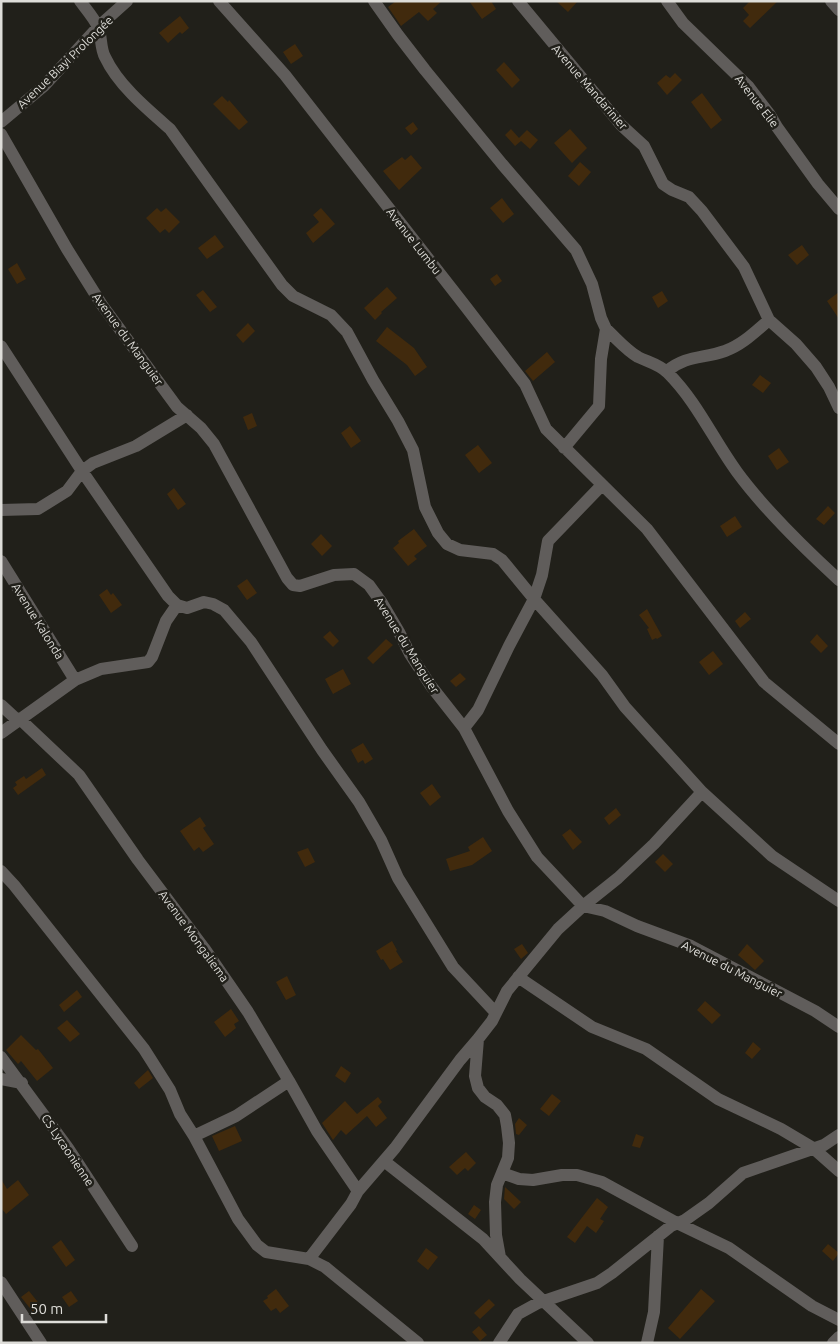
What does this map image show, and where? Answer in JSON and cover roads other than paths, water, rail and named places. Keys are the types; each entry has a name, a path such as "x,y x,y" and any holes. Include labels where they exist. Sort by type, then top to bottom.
{"street":[{"path":"80,1 98,27 103,52 121,81 147,109 170,129 282,285 293,296 331,314 347,332 372,380 398,421 413,450 425,507 447,544 460,550 493,554 502,560 602,676 624,707 702,792 772,856 839,901"},
{"name":"Avenue Biayi Prolongée","path":"1,122 44,86 98,27 128,1"},
{"name":"Avenue Lumbu","path":"219,1 290,82 525,384 546,429 652,536 764,682 839,744"},
{"path":"374,1 425,70 576,250 592,284 601,318 606,329 638,357 656,364 667,372 702,415 738,472 777,518 839,580"},
{"name":"Avenue Mandarinier","path":"518,1 621,125 644,146 664,184 672,190 689,197 702,211 744,267 769,320 796,344 816,367 829,387 839,408"},
{"name":"Avenue Elie","path":"667,1 683,24 748,86 818,184 839,209"},
{"path":"831,1 839,10"},
{"name":"Avenue du Manguier","path":"1,134 66,249 102,306 177,406 214,444 287,578 293,585 300,586 334,575 354,574 369,586 382,603 410,654 431,686 464,728 508,811 537,857 583,906 605,911 637,926 691,946 815,1011 839,1027"},
{"path":"667,372 682,361 724,352 738,345 769,320"},
{"path":"564,448 599,406 601,359 606,329"},
{"path":"1,346 82,471 168,596 177,605 187,608 204,602 224,610 251,642 322,750 360,802 381,840 398,878 453,967 496,1013"},
{"path":"1,510 38,509 67,491 82,471 93,463 136,446 186,415"},
{"path":"464,728 478,710 508,646 534,599 542,575 548,541 602,485"},
{"name":"Avenue Kalonda","path":"1,561 75,680"},
{"path":"1,733 75,680 101,669 148,662 152,657 166,621 177,605"},
{"name":"Avenue Mongaliema","path":"1,704 79,775 248,1012 317,1131 358,1191"},
{"path":"309,1259 351,1204 358,1191 384,1161 478,1038 496,1013 502,997 558,929 618,878 654,844 702,792"},
{"path":"1,871 144,1049 170,1090 180,1114 194,1136 238,1219 257,1245 272,1254 309,1259 325,1267 418,1343"},
{"path":"518,977 592,1027 646,1049 718,1100 781,1129 813,1148 839,1171"},
{"path":"478,1038 475,1076 478,1088 505,1115 508,1126 508,1158 497,1185 495,1202 496,1235 500,1257"},
{"name":"CS Lycaonienne","path":"1,1057 68,1148 132,1246"},
{"path":"1,1079 22,1083"},
{"path":"194,1136 236,1116 289,1081"},
{"path":"499,1343 518,1314 544,1301 597,1283 671,1226 709,1203 743,1172 824,1145 839,1135"},
{"path":"384,1161 484,1239 520,1279 588,1343"},
{"path":"502,1173 519,1179 577,1175 602,1182 677,1223 729,1248 812,1306 839,1320"},
{"path":"647,1343 654,1312 658,1236"},
{"path":"1,1282 41,1343"},
{"path":"833,1343 839,1337"}]}
